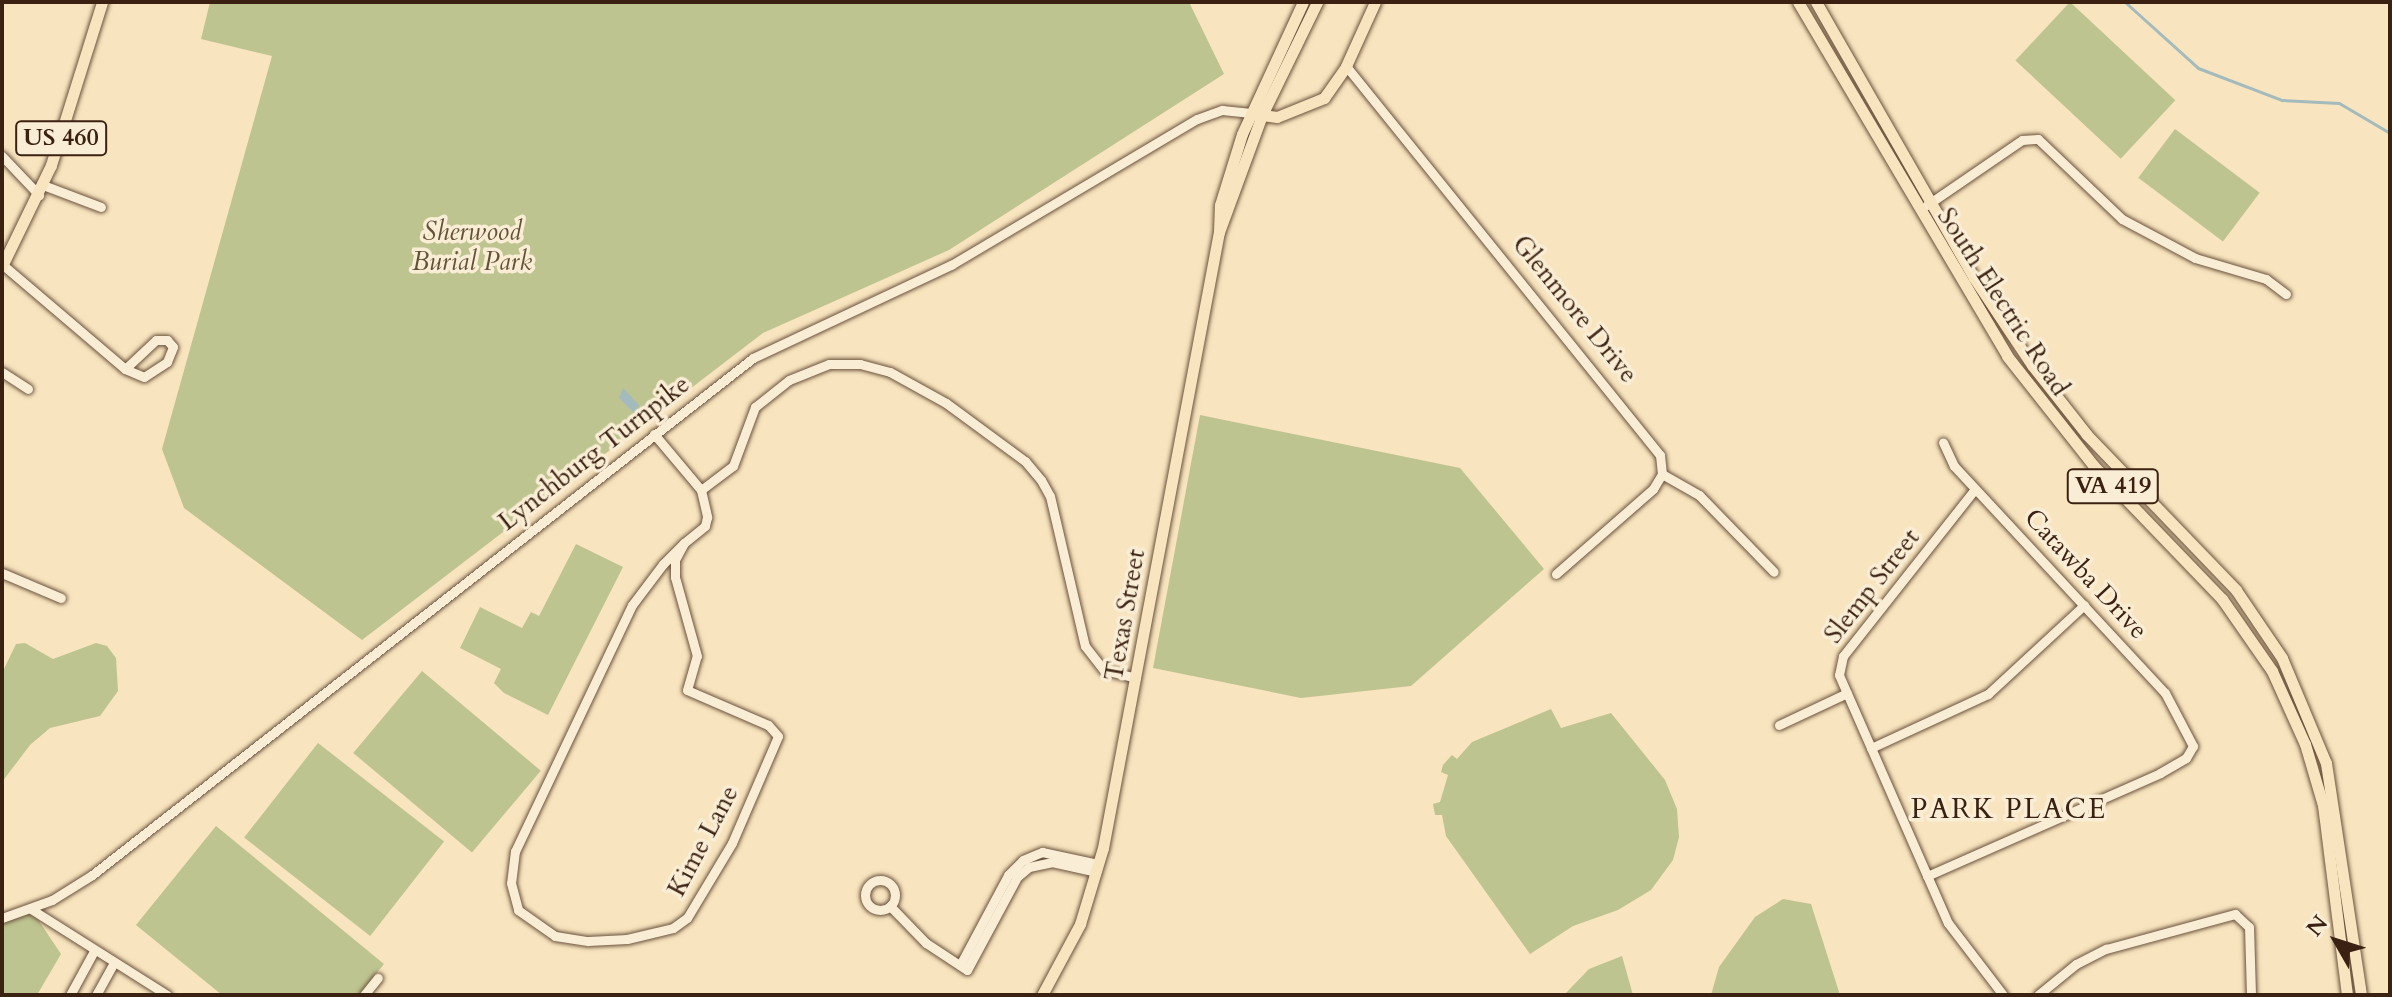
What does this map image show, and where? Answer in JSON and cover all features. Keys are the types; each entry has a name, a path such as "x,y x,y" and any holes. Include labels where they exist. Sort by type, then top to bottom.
{"main road":[{"name":"US 460","path":"2,266 41,190 102,2"},
{"name":"Texas Street","path":"1042,995 1080,924 1097,868 1136,678 1219,232 1220,205 1303,2"},
{"name":"Texas Street","path":"1256,114 1317,2"},
{"name":"Lynchburg Turnpike","path":"1256,114 1273,109 1294,111 1324,98 1346,66 1375,2"},
{"name":"South Electric Road","path":"1798,2 1984,323 2042,404 2222,599 2272,671 2305,744 2323,805 2347,995"},
{"name":"South Electric Road","path":"1816,2 1930,203 2005,327 2059,400 2236,590 2282,658 2326,763 2361,995"}],"street":[{"name":"Glenmore Drive","path":"1346,66 1657,447 1662,474"},
{"name":"Lynchburg Turnpike","path":"2,918 31,909 92,875 654,434 775,345 951,265 1197,119 1222,110 1256,114"},
{"path":"1916,210 2022,140 2038,139 2122,219 2195,258 2266,279 2286,294"},
{"path":"2,156 41,190 101,207"},
{"path":"2,266 125,369 144,377 167,362 173,347 167,340 156,340 125,369"},
{"path":"654,434 701,490 733,466 755,407 789,380 829,364 860,364 890,372 946,403 1025,461 1041,480 1050,496 1085,646 1104,670 1136,678"},
{"path":"2,372 28,389"},
{"name":"Catawba Drive","path":"1927,876 2160,773 2186,758 2193,741 2165,693 1954,466 1943,442"},
{"path":"1556,574 1653,489 1662,474 1699,495 1774,572"},
{"name":"Slemp Street","path":"1847,693 1839,675 1843,656 1975,489"},
{"name":"Kime Lane","path":"684,543 675,560 675,577 697,656 687,690 768,725 778,736 732,843 687,918 673,928 627,939 555,936 518,910 510,878 515,851 625,617 643,588 684,543 705,526 701,490"},
{"path":"2,573 61,598"},
{"path":"1871,748 1988,694 2084,605"},
{"path":"1779,725 1847,693 1957,940 2003,995"},
{"path":"890,906 926,943 964,967 1008,875 1023,860 1042,852 1097,868"},
{"path":"31,909 167,995"},
{"path":"2038,995 2098,952 2229,914 2247,922 2251,995"},
{"path":"70,995 94,951"},
{"path":"96,995 114,963"},
{"path":"364,995 378,978"}],"green space":[{"name":"Sherwood Burial Park","path":"210,2 1189,2 1224,74 949,250 763,333 362,640 184,508 162,449 272,56 201,39"},
{"path":"2070,2 2175,100 2121,159 2015,61"},
{"path":"2175,129 2260,193 2223,242 2138,178"},
{"path":"1200,415 1460,468 1544,569 1411,686 1301,698 1153,668"},
{"path":"576,544 623,567 548,715 504,693 494,683 501,669 460,648 480,607 522,628 531,612 539,616"},
{"path":"25,643 53,659 96,643 107,646 116,658 118,691 100,716 50,728 30,745 2,782 2,673 16,644"},
{"path":"422,671 541,771 472,853 353,753"},
{"path":"1551,709 1561,728 1611,713 1665,780 1677,809 1679,837 1673,860 1651,890 1618,910 1573,926 1530,954 1446,836 1442,815 1435,815 1433,804 1440,802 1448,775 1441,772 1452,755 1457,759 1472,742"},
{"path":"318,743 444,842 370,936 244,838"},
{"path":"216,826 384,964 359,995 222,995 136,925"},
{"path":"1783,899 1811,904 1840,995 1711,995 1719,967 1755,917"},
{"path":"31,909 61,954 37,995 2,995 2,921"},
{"path":"1622,956 1633,995 1564,995 1589,969"}],"water":[{"path":"623,388 639,405 635,414 619,398"}],"waterway":[{"path":"2125,2 2198,68 2282,100 2339,103 2390,133"}],"district":[{"name":"PARK PLACE","path":"2009,809"}]}
